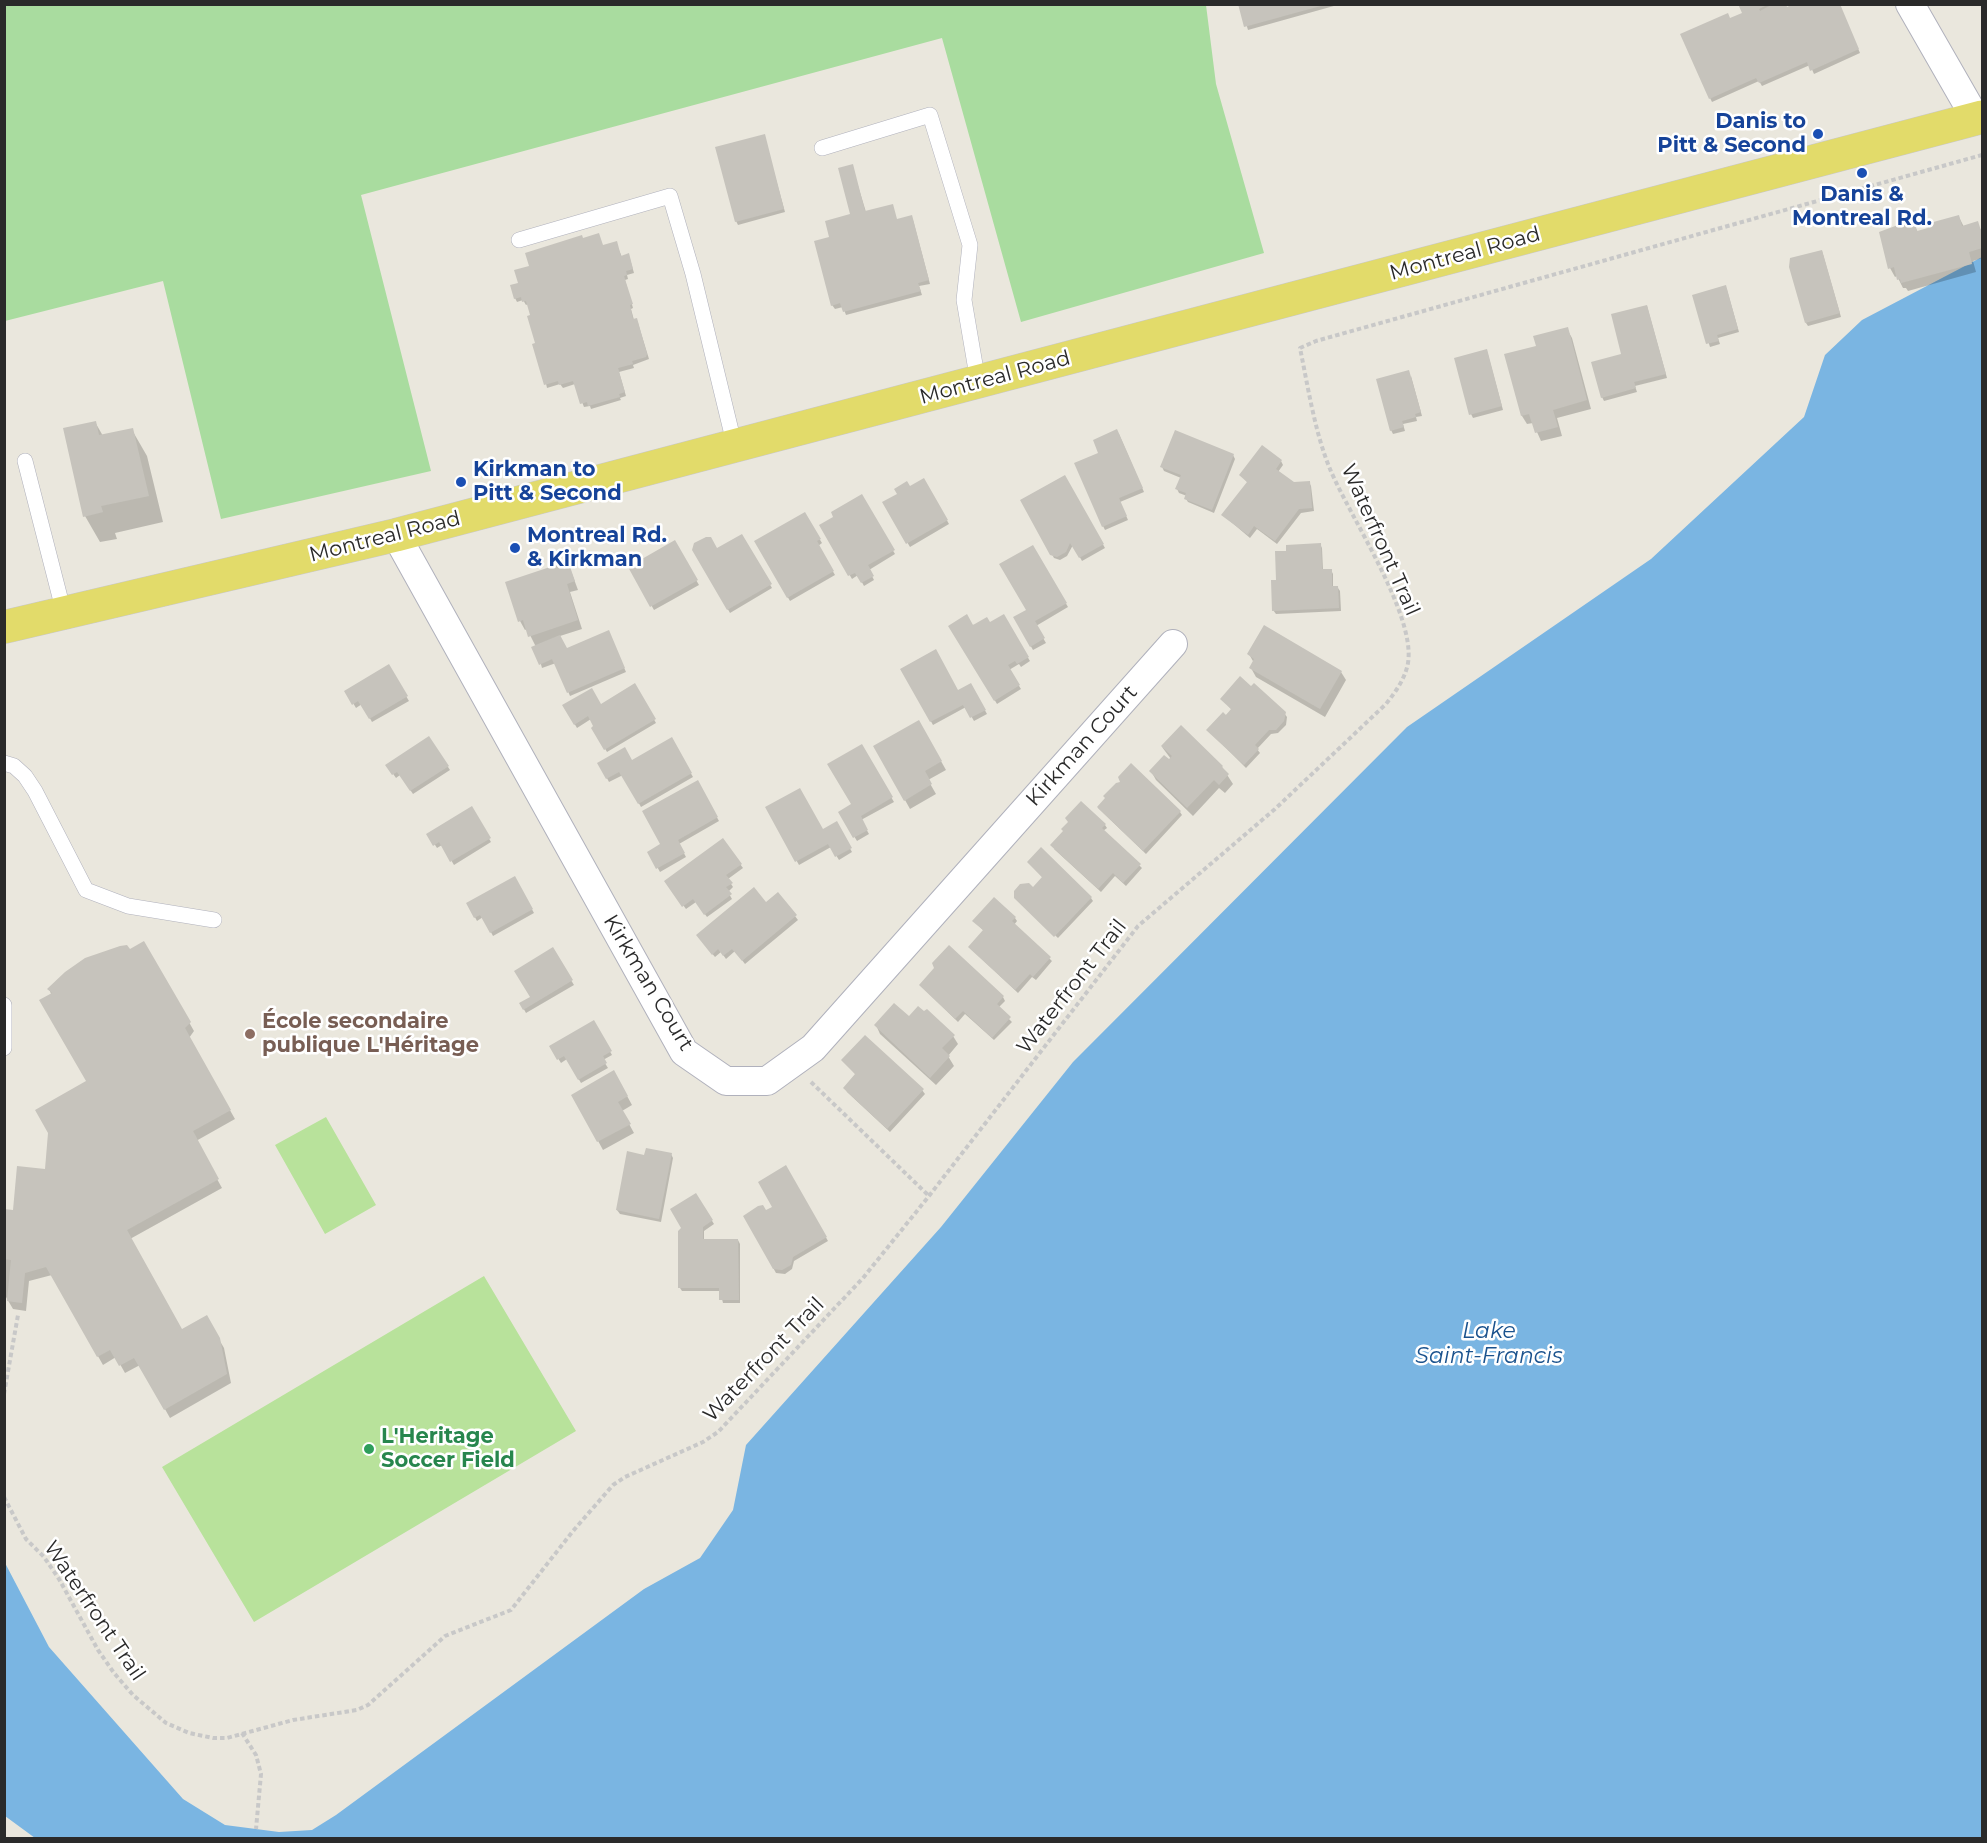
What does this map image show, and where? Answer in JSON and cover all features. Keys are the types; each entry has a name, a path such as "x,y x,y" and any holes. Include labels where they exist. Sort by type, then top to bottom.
{"main road":[{"name":"Montreal Road","path":"4,627 396,535 1979,118"}],"street":[{"path":"1910,4 1979,118"},
{"name":"Kirkman Court","path":"396,535 684,1052 726,1081 767,1081 813,1048 1173,644"}],"lane":[{"path":"822,148 930,115 970,245 964,300 978,382"},
{"path":"519,240 670,196 693,274 735,447"},
{"path":"25,461 64,613"},
{"path":"4,763 14,766 25,776 35,791 86,890 128,906 214,920"},
{"path":"4,1005 4,1048"}],"path":[{"name":"Waterfront Trail","path":"4,1497 26,1539 44,1557 98,1650 114,1673 133,1695 166,1723 189,1733 213,1738 227,1738 292,1720 357,1710 368,1705 445,1636 511,1610 573,1531 613,1485 625,1477 703,1442 718,1432 863,1278 1138,926 1283,801 1386,704 1404,676 1408,663 1408,650 1398,610 1330,468 1311,402 1300,348 1316,341 1983,154"},
{"path":"792,1063 929,1196"},
{"path":"4,1394 18,1315"},
{"path":"242,1733 256,1755 261,1774 256,1829"}],"green space":[{"path":"5,4 1206,5 1216,84 1264,253 1021,322 942,38 361,195 431,471 221,519 163,281 5,321"},
{"path":"326,1117 376,1205 325,1234 275,1145"},
{"name":"L'Heritage Soccer Field","path":"484,1276 576,1431 254,1622 162,1467"}],"water":[{"name":"Lake Saint-Francis","path":"1982,257 1982,1838 35,1838 5,1816 4,1561 49,1647 183,1799 225,1825 279,1832 312,1830 336,1815 644,1589 700,1558 733,1510 746,1445 941,1227 1073,1062 1407,727 1651,559 1804,417 1825,355 1862,320"}],"building":[{"path":"1238,4 1324,4 1324,5 1244,27"},
{"path":"1738,4 1769,4 1759,9 1760,11 1773,4 1786,4 1787,7 1793,4 1840,4 1859,49 1810,71 1807,62 1759,83 1756,78 1709,99 1680,34 1728,13 1730,18 1742,13"},
{"path":"765,134 784,209 735,222 715,147"},
{"path":"853,164 865,211 893,204 897,219 912,215 929,280 918,283 921,291 843,312 840,303 831,306 814,241 829,237 825,221 850,214 838,168"},
{"path":"1959,215 1962,226 1978,221 1982,234 1982,248 1969,252 1972,264 1901,283 1900,279 1897,280 1894,267 1888,269 1879,232 1898,225 1915,223 1917,231 1928,228 1926,224"},
{"path":"599,233 603,245 617,241 621,256 629,253 633,269 626,271 627,275 624,276 633,304 630,305 633,319 637,318 647,354 646,357 632,361 633,364 618,368 625,392 619,394 620,397 588,406 587,402 580,404 573,381 559,385 558,381 544,385 532,344 535,343 527,316 530,315 526,301 522,302 521,297 514,299 510,285 518,283 514,270 529,266 525,253 582,235 583,238"},
{"path":"1822,250 1840,313 1805,323 1789,267 1790,258"},
{"path":"1726,285 1738,329 1717,335 1719,341 1706,344 1692,295"},
{"path":"1647,305 1666,374 1634,382 1636,388 1601,398 1591,362 1621,354 1611,314"},
{"path":"1568,327 1587,400 1553,410 1558,427 1535,433 1529,414 1521,416 1504,354 1536,346 1533,336"},
{"path":"1487,349 1502,406 1469,415 1454,358"},
{"path":"1409,370 1421,412 1415,414 1416,417 1402,421 1404,427 1390,431 1376,379"},
{"path":"96,421 99,435 133,428 149,496 101,506 103,512 83,517 63,428"},
{"path":"1117,429 1143,488 1119,498 1127,516 1102,527 1074,463 1098,453 1093,440"},
{"path":"1175,430 1234,454 1212,510 1184,499 1186,493 1175,489 1181,475 1160,467"},
{"path":"1262,445 1282,460 1276,469 1294,482 1310,481 1312,508 1299,509 1275,541 1254,526 1248,535 1221,515 1247,482 1239,475"},
{"path":"1065,475 1104,544 1079,558 1070,543 1066,552 1057,557 1050,555 1020,500"},
{"path":"924,478 948,520 906,544 882,502 897,494 894,489 907,481 910,486"},
{"path":"862,494 895,550 868,565 874,576 861,583 855,573 848,576 819,525 833,517 831,512"},
{"path":"805,512 821,539 817,541 834,571 787,598 754,541"},
{"path":"742,534 772,584 727,610 692,550 694,543 706,537 711,537 717,548"},
{"path":"675,540 698,580 650,607 628,567"},
{"path":"1321,543 1322,569 1332,569 1332,586 1338,586 1339,608 1272,611 1271,580 1276,580 1275,551 1286,551 1286,545"},
{"path":"1033,545 1067,603 1035,621 1045,638 1030,647 1013,617 1026,610 999,564"},
{"path":"568,561 575,581 567,584 578,620 528,637 523,620 518,622 505,582"},
{"path":"967,614 973,625 987,617 990,622 1004,614 1029,657 1017,664 1015,661 1008,665 1020,685 994,701 948,626"},
{"path":"1264,625 1342,671 1320,709 1249,668 1254,659 1247,654"},
{"path":"609,630 625,668 567,693 552,659 539,665 531,647 560,635 567,648"},
{"path":"936,649 958,690 971,683 986,710 970,718 963,705 930,722 900,669"},
{"path":"389,664 408,696 369,719 358,701 352,705 344,691"},
{"path":"1240,676 1251,686 1254,683 1286,712 1284,721 1276,730 1269,730 1255,745 1259,749 1244,765 1206,730 1223,712 1226,715 1231,709 1220,699"},
{"path":"635,683 656,719 604,750 591,728 593,726 588,716 574,725 562,705 592,688 601,704"},
{"path":"919,720 942,761 925,771 932,784 904,801 873,746"},
{"path":"1181,725 1229,774 1219,785 1214,780 1187,808 1149,771 1164,755 1169,759 1172,756 1161,746"},
{"path":"429,736 449,766 410,791 397,772 392,775 385,765"},
{"path":"672,737 692,773 638,804 619,772 606,779 597,763 625,747 632,760"},
{"path":"862,744 893,797 861,816 868,830 853,838 838,812 851,804 827,764"},
{"path":"1131,763 1181,811 1143,851 1097,807 1105,798 1103,796 1120,782 1118,777"},
{"path":"698,780 718,817 678,840 685,853 656,869 647,852 660,844 642,811"},
{"path":"800,788 823,829 837,821 852,848 835,857 828,844 795,862 765,807"},
{"path":"1081,801 1106,824 1102,828 1141,864 1123,883 1113,873 1098,889 1050,845 1068,822 1065,818"},
{"path":"472,806 491,838 450,862 439,842 433,846 426,834"},
{"path":"723,838 742,864 726,875 733,883 726,887 732,894 704,915 693,899 682,907 664,881"},
{"path":"1041,847 1092,897 1054,937 1014,898 1014,891 1020,884 1029,883 1033,887 1042,877 1027,862"},
{"path":"515,876 533,909 490,933 480,915 474,918 466,903"},
{"path":"754,887 766,902 778,892 797,915 742,961 732,949 723,956 718,949 712,955 696,935"},
{"path":"994,897 1016,917 1012,921 1051,957 1033,977 1030,974 1015,990 968,947 983,930 972,921"},
{"path":"144,941 191,1022 185,1028 231,1110 193,1131 219,1179 127,1230 182,1329 207,1315 220,1338 227,1374 164,1410 134,1358 119,1366 110,1350 97,1357 46,1267 25,1273 22,1303 7,1301 11,1260 4,1259 4,1209 13,1210 17,1166 45,1169 48,1133 35,1110 86,1081 39,1000 52,993 47,989 85,958 120,946 127,945 130,949"},
{"path":"949,945 1004,996 997,1004 1011,1017 992,1038 963,1011 955,1019 919,985 934,968 932,963"},
{"path":"553,947 573,980 523,1010 519,1003 530,997 514,971"},
{"path":"894,1003 909,1016 918,1006 924,1011 927,1009 955,1035 942,1048 950,1056 930,1078 874,1025"},
{"path":"594,1020 612,1051 603,1056 607,1063 578,1080 564,1056 557,1060 549,1046"},
{"path":"865,1035 924,1089 887,1129 843,1088 855,1074 841,1060"},
{"path":"614,1070 628,1096 618,1102 631,1124 597,1142 571,1095"},
{"path":"646,1148 672,1153 659,1219 616,1210 627,1151 644,1155"},
{"path":"786,1165 827,1237 793,1257 791,1265 782,1270 773,1269 743,1216 758,1206 763,1205 766,1210 772,1207 758,1182"},
{"path":"696,1193 713,1220 703,1227 703,1239 738,1239 739,1300 719,1300 719,1288 678,1288 678,1231 681,1228 670,1209"}],"place":[{"name":"Danis to Pitt & Second","path":"1818,134"},
{"name":"Danis & Montreal Rd.","path":"1862,173"},
{"name":"Kirkman to Pitt & Second","path":"461,482"},
{"name":"Montreal Rd. & Kirkman","path":"515,548"},
{"name":"École secondaire publique L'Héritage","path":"250,1034"},
{"name":"L'Heritage Soccer Field","path":"369,1449"}]}
